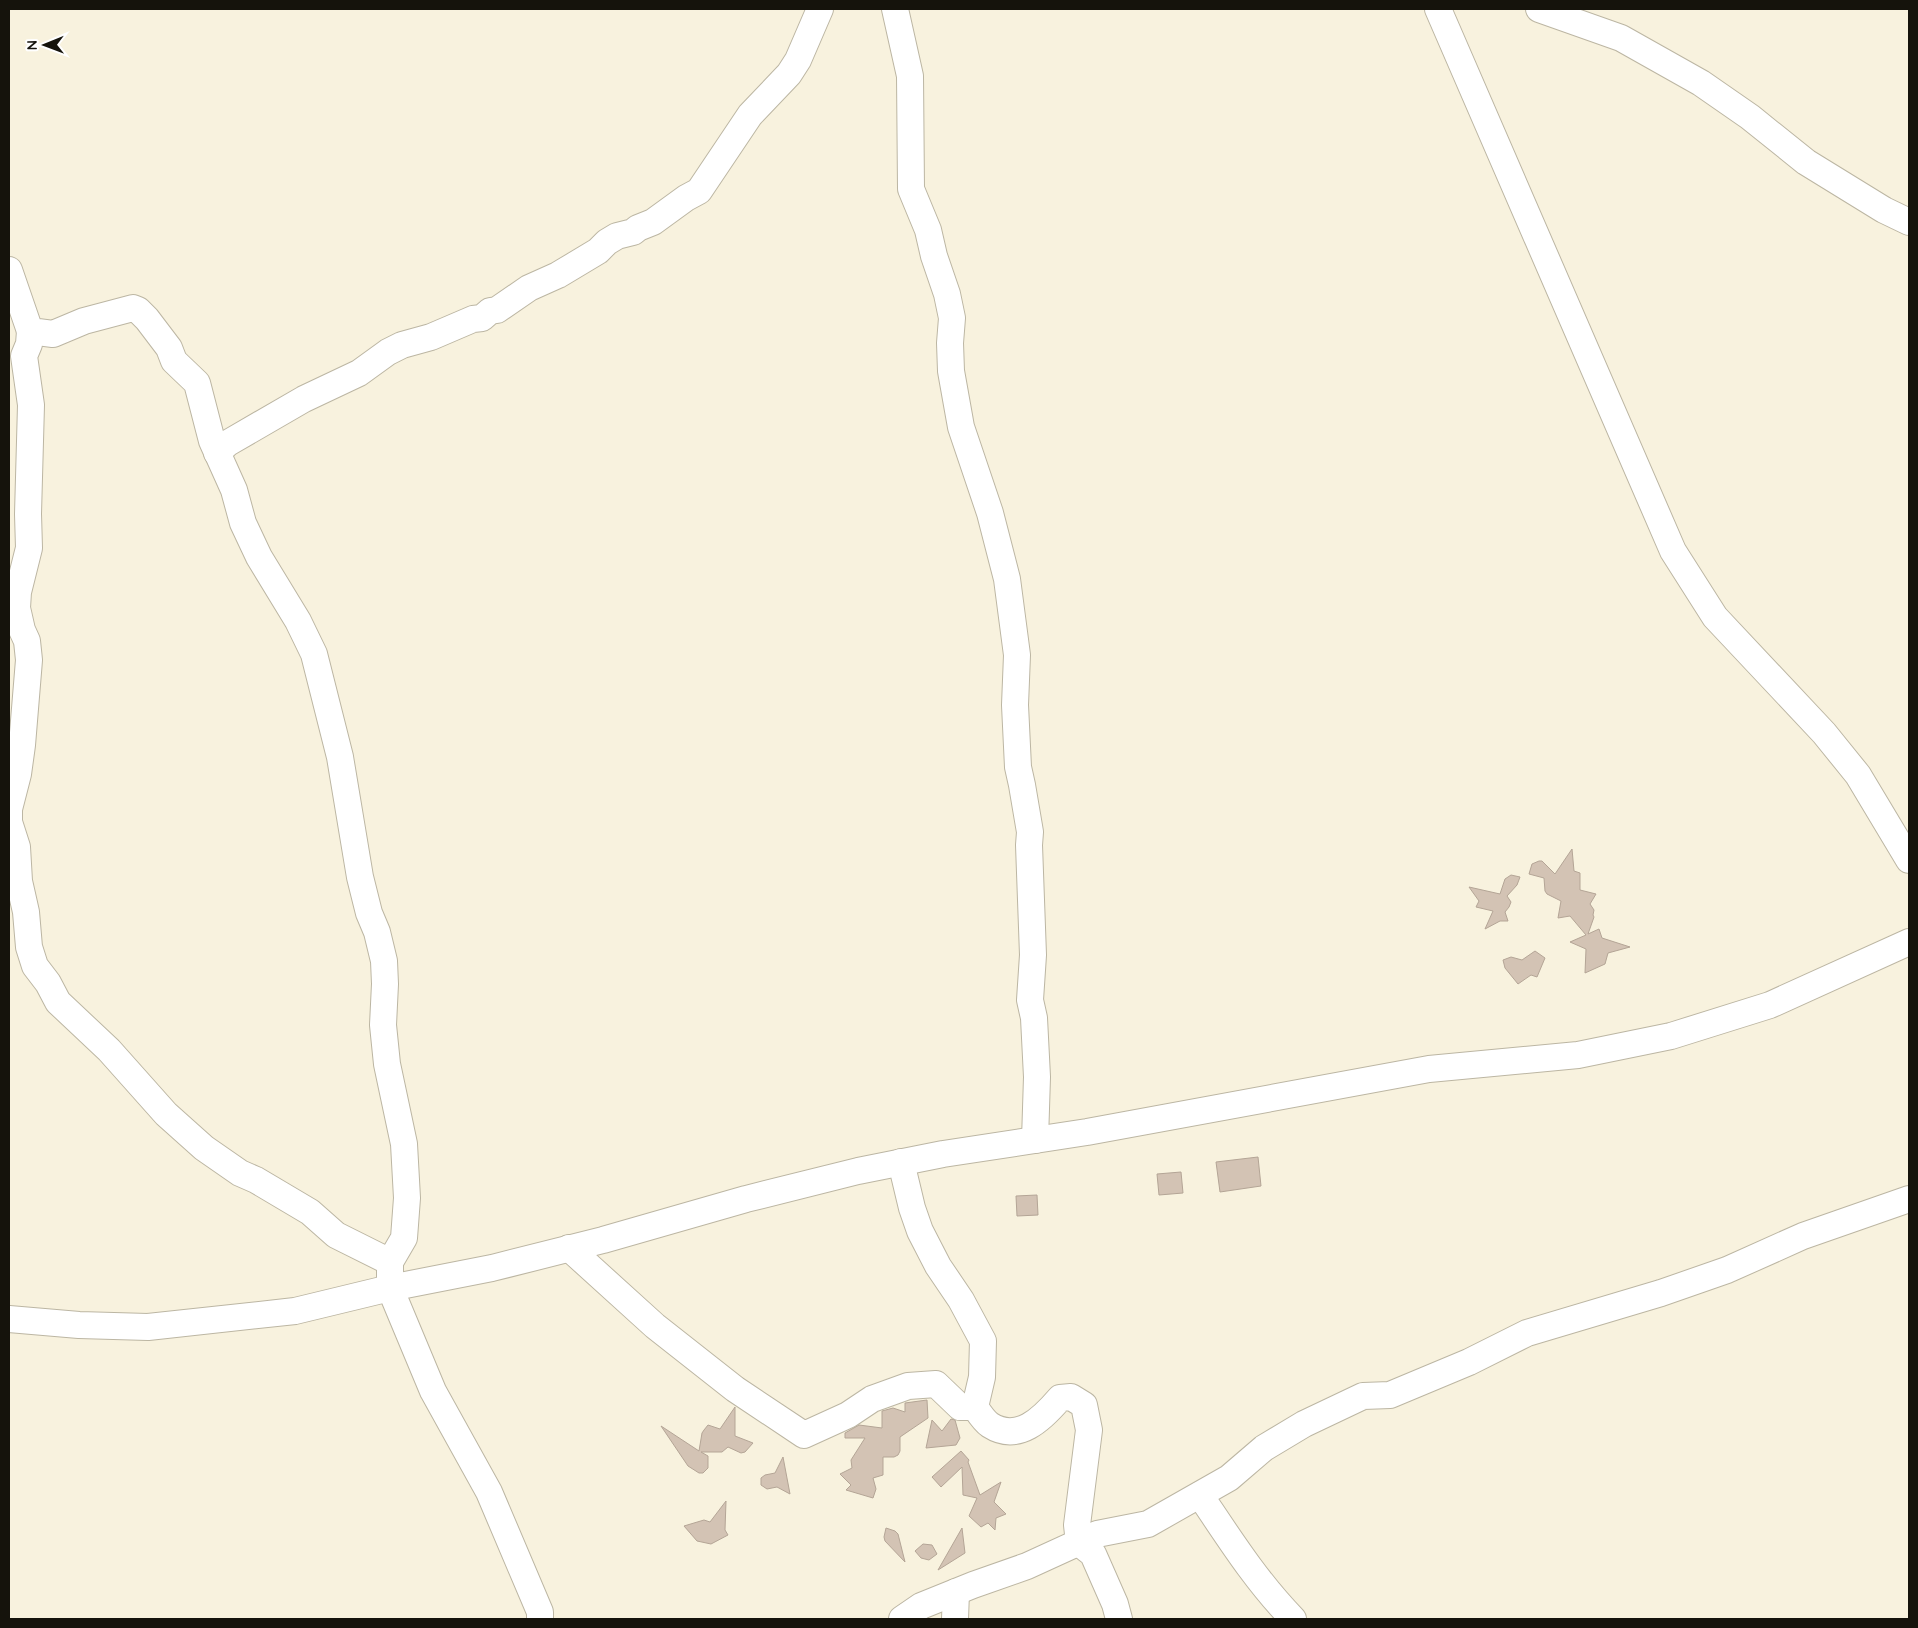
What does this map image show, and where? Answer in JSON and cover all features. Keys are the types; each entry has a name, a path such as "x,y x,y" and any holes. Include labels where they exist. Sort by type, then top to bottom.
{"street":[{"path":"217,453 228,443 304,399 360,373 388,352 402,345 431,337 474,319 482,318 490,312 498,310 529,288 558,275 598,251 617,236 633,232 653,222 699,191 750,115 789,74 798,60 820,9"},
{"path":"895,9 910,76 911,189 928,230 934,256 947,294 952,318 950,342 951,371 961,427 990,513 1007,579 1013,616 1016,655 1015,705 1018,767 1030,832 1033,955 1030,1000 1034,1018 1038,1076 1035,1140"},
{"path":"1438,9 1673,551 1715,618 1824,733 1858,775 1909,860"},
{"path":"1539,9 1621,38 1701,82 1750,117 1806,162 1884,210 1909,222"},
{"path":"9,270 30,331 29,344 24,356 31,404 29,548 18,592 17,608 30,660 21,755 9,809 9,822 17,847 19,880 26,912 31,956 35,966 48,983 58,1002 109,1050 166,1114 190,1136 221,1161 310,1212 336,1235 390,1262"},
{"path":"30,331 53,334 101,316 133,308 138,310 168,348 174,361 197,383 212,441 234,490 243,523 259,557 298,621 314,654 340,757 360,877 384,962 386,984 383,1025 387,1064 404,1144 407,1198 404,1238 390,1262 390,1288 433,1391 489,1492 540,1612 540,1619"},
{"path":"9,1318 79,1325 148,1327 295,1311 390,1288 492,1268 746,1199 901,1162 1087,1132 1429,1068 1578,1054 1671,1036 1770,1005 1909,942"},
{"path":"901,1162 912,1208 920,1231 938,1266 961,1300 983,1341 982,1377 974,1407"},
{"path":"902,1619 921,1606 1027,1566 1097,1534 1148,1524 1229,1478 1264,1448 1304,1424 1363,1396 1390,1396 1470,1362 1527,1333 1702,1279 1727,1270 1803,1236 1909,1199"},
{"path":"570,1248 655,1326 735,1389 804,1435 848,1415 872,1399 908,1386 936,1384 960,1407 974,1407"},
{"path":"974,1407 989,1425 1009,1432 1026,1428 1047,1414 1060,1398 1071,1397 1084,1405 1089,1430 1077,1524 1079,1543 1093,1554 1115,1604 1119,1619"},
{"path":"1200,1495 1239,1554 1274,1600 1292,1619"},
{"path":"955,1619 956,1592"}],"building":[{"path":"1572,849 1574,871 1580,873 1580,890 1596,894 1590,904 1594,910 1594,917 1588,934 1599,929 1602,938 1630,947 1608,953 1605,964 1585,973 1586,949 1570,942 1586,935 1570,916 1558,918 1561,901 1547,894 1544,878 1529,874 1532,864 1542,861 1555,874"},
{"path":"1511,875 1520,877 1517,885 1507,896 1511,902 1505,912 1508,921 1500,921 1485,929 1493,911 1476,907 1479,901 1469,887 1500,894 1505,879"},
{"path":"1535,951 1545,958 1537,977 1531,975 1518,984 1505,968 1503,960 1511,957 1522,960"},
{"path":"1258,1157 1261,1186 1220,1192 1216,1162"},
{"path":"1181,1172 1183,1193 1159,1195 1157,1174"},
{"path":"1037,1195 1038,1215 1017,1216 1016,1196"},
{"path":"927,1400 928,1418 900,1437 900,1451 898,1455 883,1457 883,1475 873,1478 876,1489 873,1498 846,1490 851,1485 840,1474 852,1468 851,1460 865,1438 845,1438 845,1433 859,1425 882,1428 882,1411 893,1408 905,1412 905,1403"},
{"path":"735,1407 735,1436 753,1443 745,1452 741,1453 728,1447 722,1452 701,1452 708,1456 708,1468 703,1473 699,1473 688,1466 661,1426 699,1451 702,1433 708,1425 720,1429"},
{"path":"951,1419 955,1420 960,1438 956,1445 926,1448 932,1420 942,1431"},
{"path":"961,1451 969,1460 968,1462 980,1495 1001,1482 994,1502 1006,1514 996,1518 995,1530 988,1523 981,1527 969,1516 977,1498 963,1495 962,1467 941,1487 932,1477"},
{"path":"783,1457 790,1494 777,1487 767,1489 761,1485 761,1478 775,1473"},
{"path":"726,1501 725,1530 728,1535 711,1544 697,1541 684,1526 704,1520 710,1522"},
{"path":"886,1528 898,1534 905,1562 885,1541"},
{"path":"962,1528 965,1553 938,1570"},
{"path":"923,1544 932,1545 937,1554 929,1560 921,1558 915,1551"}]}
